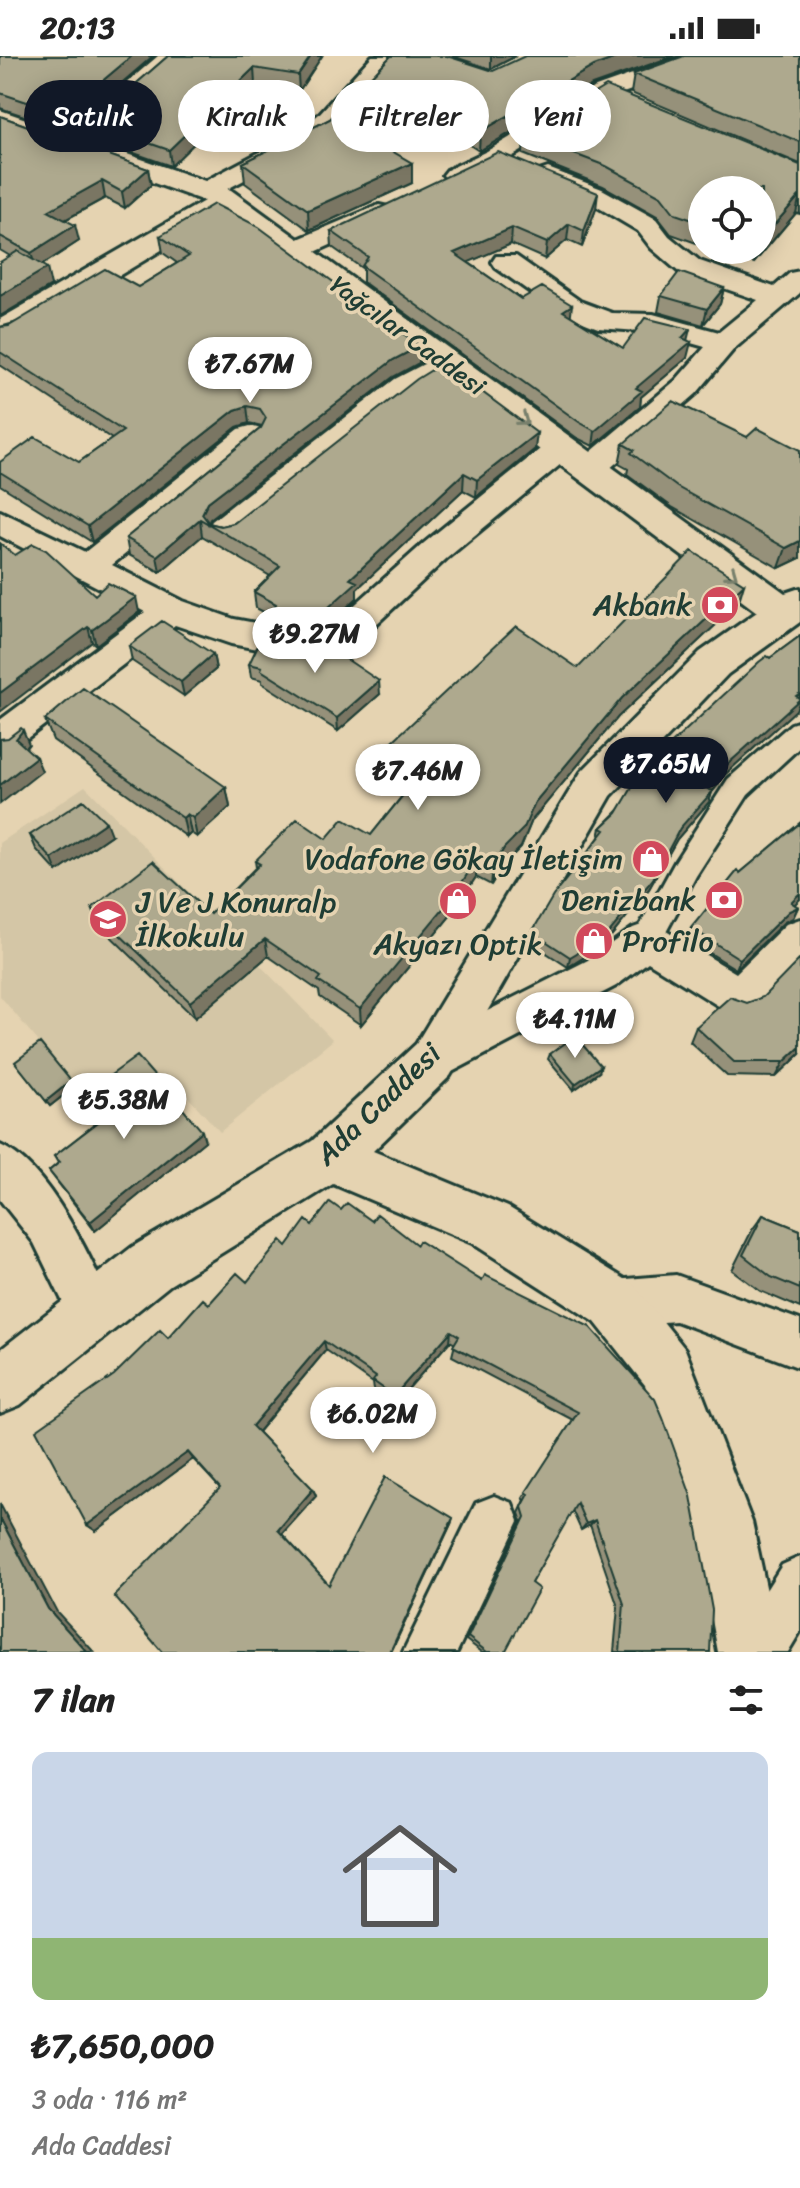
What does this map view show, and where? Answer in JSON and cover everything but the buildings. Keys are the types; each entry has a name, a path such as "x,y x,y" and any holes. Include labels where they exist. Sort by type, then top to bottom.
{"main road":[{"name":"Yağcılar Caddesi","path":"96,152 215,195 590,469 795,613"},
{"path":"0,333 215,195"},
{"name":"Ada Caddesi","path":"0,1385 151,1266 330,1158 433,1060 596,784 714,663 795,613"},
{"path":"330,1158 490,1225 614,1303 666,1368 723,1522 749,1652"}],"street":[{"path":"144,80 172,56"},
{"path":"215,195 319,127 385,56"},
{"path":"611,89 705,56"},
{"path":"611,97 628,105"},
{"path":"433,186 505,151"},
{"path":"496,156 593,194 647,225 660,242 690,267 790,288"},
{"path":"294,251 406,199"},
{"path":"506,262 570,307 608,322 653,323 724,343"},
{"path":"590,469 686,387 724,343 790,288"},
{"path":"223,529 405,386 445,362"},
{"path":"88,567 250,436"},
{"path":"6,533 88,567 171,610 231,631 328,649 435,551 561,448"},
{"path":"0,739 171,610"},
{"path":"433,1060 602,973 647,940 686,868 738,787 800,731"},
{"path":"647,940 739,997 800,936"},
{"path":"0,1166 50,1227 92,1313"},
{"path":"614,1303 676,1298 800,1344"},
{"path":"429,1652 494,1521"},
{"path":"758,1652 800,1583"}],"shaded area":[{"name":"J Ve J Konuralp İlkokulu","path":"85,786 333,1040 220,1132 168,1075 107,1123 0,996 0,843"}],"place":[{"name":"Akbank","path":"720,605"},
{"name":"Vodafone Gökay İletişim","path":"651,859"},
{"name":"Denizbank","path":"724,900"},
{"name":"Akyazı Optik","path":"458,901"},
{"name":"J Ve J Konuralp İlkokulu","path":"108,919"},
{"name":"Profilo","path":"594,941"}]}
